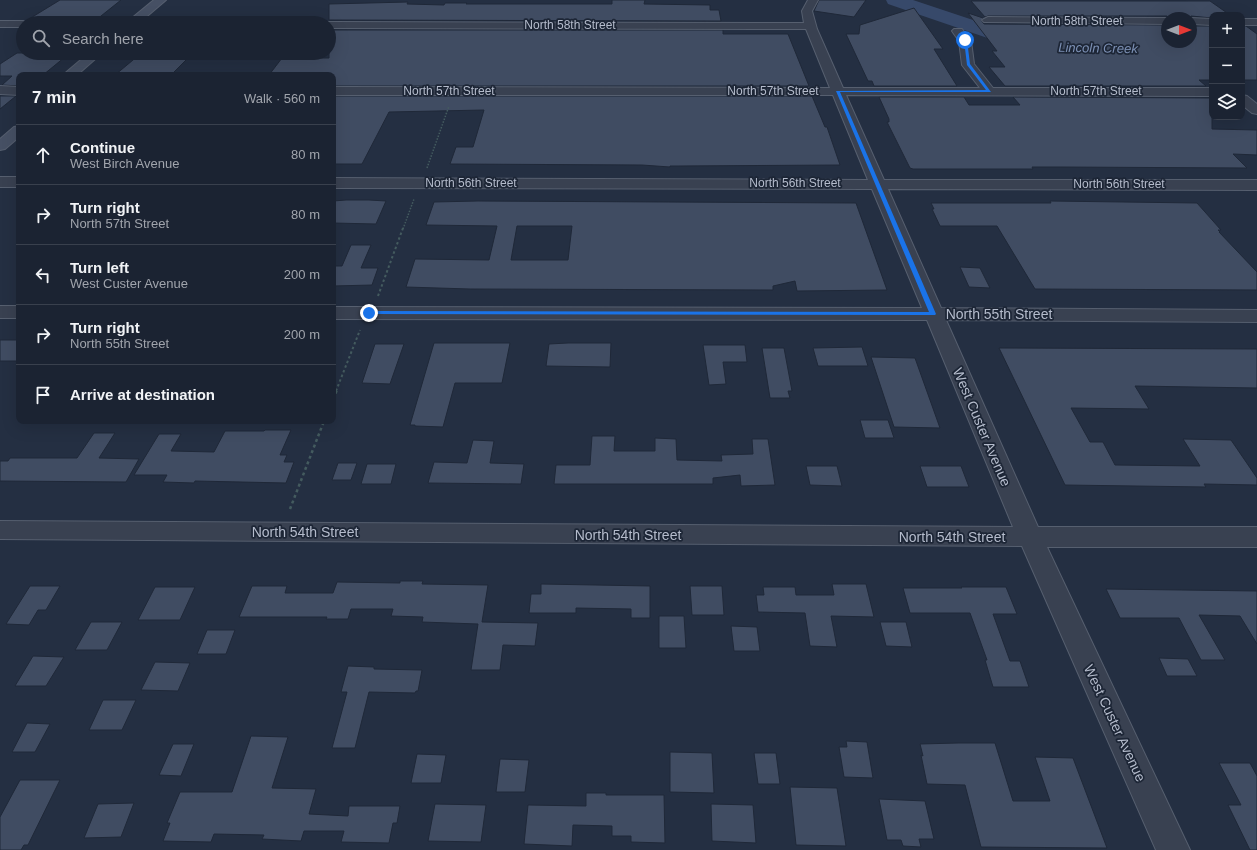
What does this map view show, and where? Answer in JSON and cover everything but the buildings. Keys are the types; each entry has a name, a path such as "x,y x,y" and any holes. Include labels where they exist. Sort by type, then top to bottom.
{"street":[{"name":"West Custer Avenue","path":"812,0 807,11 810,26 1030,537 1173,850"},
{"path":"143,16 165,2"},
{"path":"153,16 165,2"},
{"name":"North 58th Street","path":"988,20 1161,21"},
{"path":"1197,21 1209,22"},
{"path":"1245,22 1257,22"},
{"path":"0,24 16,24"},
{"name":"North 58th Street","path":"336,25 810,26"},
{"path":"958,30 965,40 968,65 989,91"},
{"path":"74,72 93,60"},
{"path":"87,72 97,60"},
{"path":"0,90 16,91"},
{"name":"North 57th Street","path":"336,91 1209,92"},
{"path":"1245,92 1257,92"},
{"path":"1245,101 1257,110"},
{"path":"0,132 16,119"},
{"path":"0,146 16,133"},
{"path":"0,182 16,182"},
{"name":"North 56th Street","path":"336,183 1257,185"},
{"path":"0,312 16,312"},
{"name":"North 55th Street","path":"336,312 1257,316"},
{"name":"North 54th Street","path":"0,530 1030,537 1257,537"}],"path":[{"path":"425,174 450,104"},
{"path":"376,303 414,199"},
{"path":"336,390 361,327"},
{"path":"290,509 323,424"}],"waterway":[{"name":"Lincoln Creek","path":"895,0 1015,41 1031,43"}],"route":[{"path":"369,313 933,314 838,91 989,91 968,65 965,40"}]}
